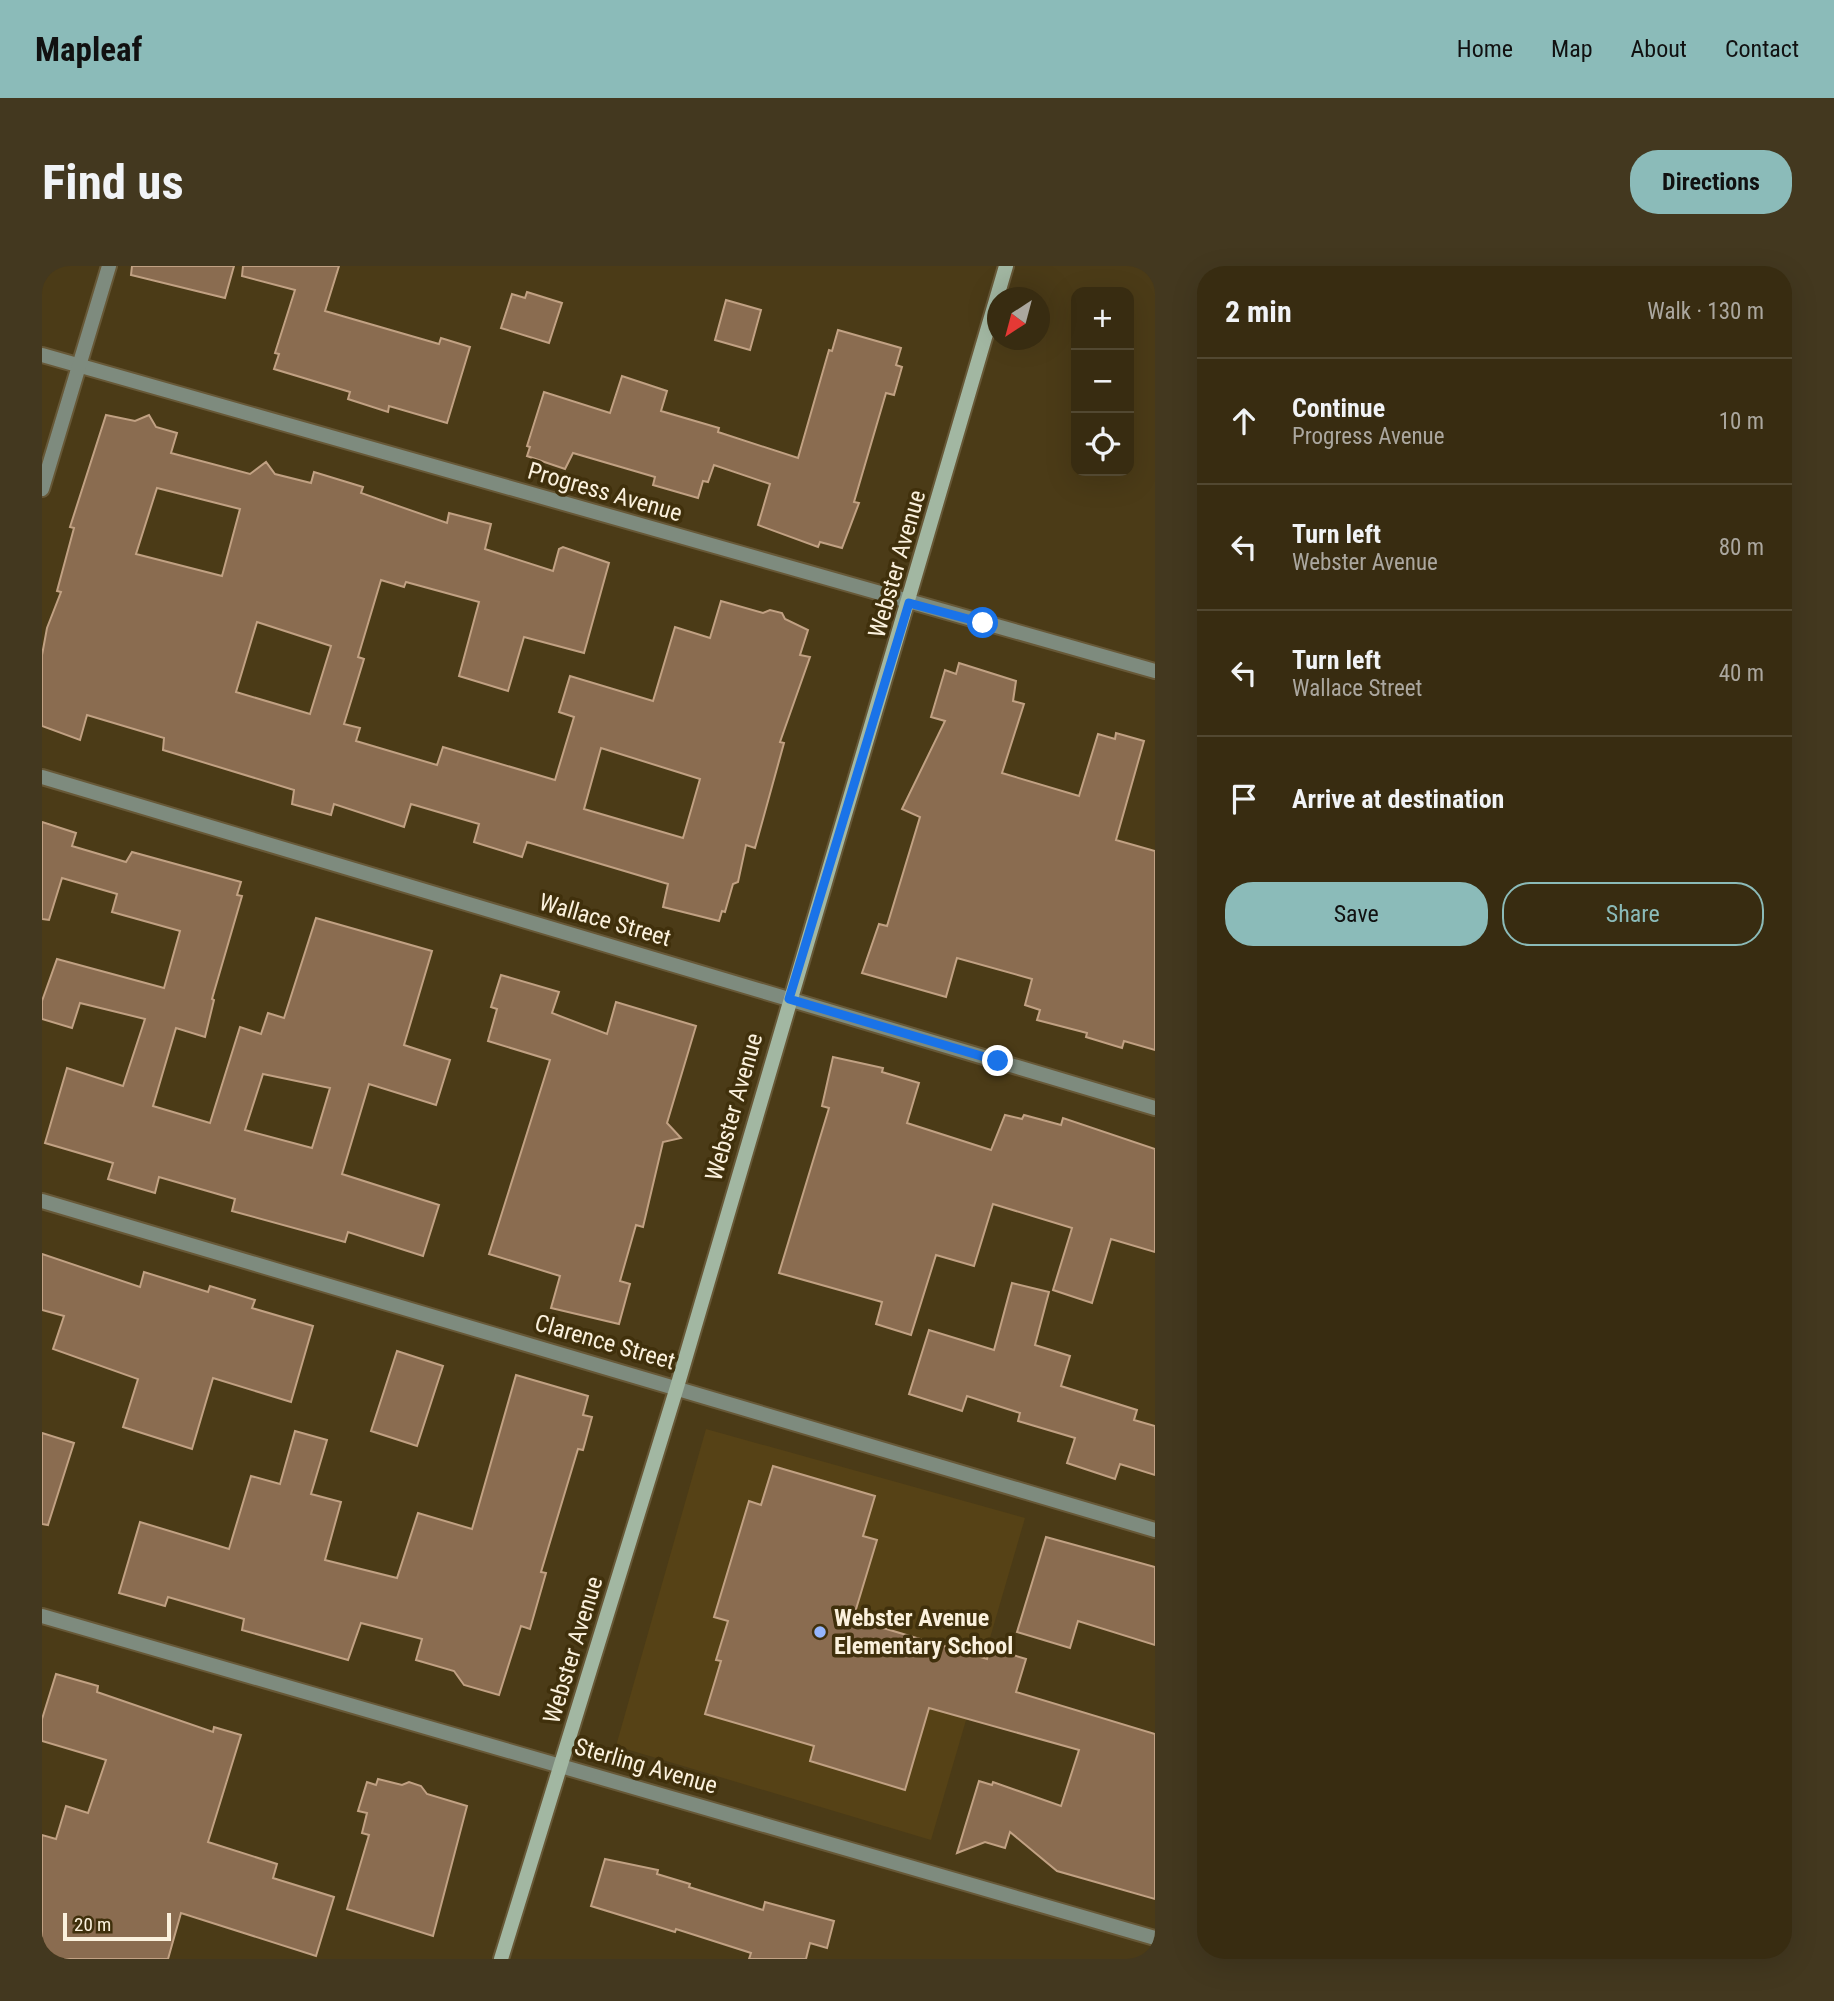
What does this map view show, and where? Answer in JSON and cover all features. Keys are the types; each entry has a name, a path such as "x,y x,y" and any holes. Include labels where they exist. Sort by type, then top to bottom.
{"street":[{"path":"42,489 109,266"},
{"name":"Webster Avenue","path":"501,1959 677,1387 1006,266"},
{"name":"Progress Avenue","path":"42,355 1155,671"},
{"name":"Wallace Street","path":"42,777 1155,1108"},
{"name":"Clarence Street","path":"42,1201 1155,1530"},
{"name":"Sterling Avenue","path":"42,1616 1155,1938"}],"shaded area":[{"name":"Webster Avenue Elementary School","path":"706,1429 1025,1518 931,1840 616,1746"}],"building":[{"path":"132,266 234,266 225,298 131,275"},
{"path":"243,266 339,266 325,311 439,344 441,338 470,347 447,423 389,406 388,412 348,399 350,392 274,369 279,354 275,353 295,290 242,276"},
{"path":"527,292 562,303 549,343 501,328 512,294 525,298"},
{"path":"726,300 761,310 750,350 715,340"},
{"path":"838,330 901,348 896,365 902,367 894,395 886,393 854,502 859,503 842,548 820,542 818,547 758,525 770,484 714,465 708,482 703,481 698,498 653,485 655,477 573,453 565,469 527,456 530,447 527,446 544,392 610,413 622,376 667,391 661,411 719,428 718,432 798,458 829,350 832,351"},
{"path":"106,415 135,421 149,415 156,427 177,433 171,453 250,474 266,462 275,474 311,483 314,472 363,487 361,493 447,523 449,513 491,524 485,549 553,571 559,549 563,547 609,563 584,653 524,637 508,691 459,676 479,602 406,582 404,587 381,580 358,657 364,659 344,724 360,728 356,741 437,765 443,747 555,780 574,717 559,712 570,676 653,701 675,627 710,638 721,601 763,613 770,610 782,613 785,619 808,630 800,655 810,657 780,742 784,743 755,848 746,845 738,882 733,884 725,912 722,911 719,921 663,907 668,884 527,842 522,857 474,842 479,824 411,804 404,827 334,804 331,815 292,804 294,790 163,750 164,738 87,715 80,740 42,726 42,655 47,628 61,592 57,591 74,528 70,527","holes":["157,488 240,509 222,576 136,554","257,622 331,646 310,714 236,692","601,748 700,779 683,838 584,809"]},
{"path":"959,663 1016,681 1013,701 1024,704 1002,773 1079,796 1098,734 1115,739 1116,733 1144,741 1116,840 1155,851 1155,1050 1124,1041 1122,1048 1086,1037 1087,1033 1037,1020 1040,1010 1025,1005 1032,979 957,958 946,997 862,973 879,924 887,926 920,817 902,809 945,721 931,717 945,670 956,674"},
{"path":"42,822 76,833 72,846 126,862 132,852 241,882 237,895 242,896 212,999 214,1000 205,1037 176,1028 153,1106 210,1123 240,1027 261,1034 268,1013 284,1018 316,918 432,951 404,1045 450,1060 436,1105 369,1084 342,1174 439,1205 423,1256 348,1232 345,1242 232,1211 235,1199 159,1177 155,1193 108,1179 113,1163 45,1143 67,1068 123,1086 145,1019 80,1003 72,1028 42,1019 42,1001 57,959 164,988 180,931 112,912 117,894 62,878 49,920 42,919","holes":["263,1074 330,1088 312,1148 245,1130"]},
{"path":"501,975 559,992 552,1013 607,1034 616,1002 696,1026 667,1123 681,1138 663,1142 643,1227 636,1225 620,1281 630,1284 619,1324 551,1308 560,1276 489,1254 550,1060 488,1041 497,1009 491,1007"},
{"path":"833,1057 883,1068 882,1072 919,1083 907,1123 991,1150 1005,1115 1022,1119 1024,1115 1061,1125 1063,1118 1155,1149 1155,1252 1111,1239 1092,1303 1053,1290 1072,1228 993,1204 974,1266 936,1255 911,1335 876,1324 882,1302 779,1273 829,1108 822,1106"},
{"path":"42,1254 140,1287 144,1272 208,1292 210,1286 255,1300 252,1308 313,1326 291,1402 213,1378 192,1449 123,1427 138,1379 53,1349 64,1316 42,1310"},
{"path":"1012,1283 1049,1292 1035,1345 1070,1356 1061,1386 1137,1410 1134,1420 1155,1426 1155,1475 1120,1464 1115,1479 1067,1463 1075,1438 1018,1421 1020,1413 967,1396 962,1411 909,1394 929,1330 994,1350"},
{"path":"397,1351 443,1366 417,1446 371,1431"},
{"path":"516,1375 588,1396 583,1415 592,1417 583,1450 578,1449 541,1572 546,1573 530,1629 521,1626 499,1695 464,1685 454,1671 416,1660 422,1639 361,1623 348,1660 242,1630 244,1619 168,1597 165,1606 119,1593 140,1522 229,1549 251,1476 280,1484 295,1431 327,1440 311,1494 341,1502 325,1560 397,1578 418,1513 472,1529"},
{"path":"42,1433 74,1443 48,1525 42,1524"},
{"name":"Webster Avenue Elementary School","path":"773,1466 875,1496 863,1536 877,1540 853,1619 987,1659 990,1648 1026,1659 1016,1692 1155,1734 1155,1899 1057,1871 1010,1832 1005,1848 985,1842 957,1853 979,1781 992,1785 993,1782 1061,1806 1079,1750 929,1708 905,1790 810,1761 814,1746 705,1714 721,1661 716,1660 728,1621 714,1617 749,1501 761,1505"},
{"path":"1046,1537 1155,1567 1155,1645 1078,1621 1070,1648 1017,1632"},
{"path":"56,1674 98,1686 97,1692 213,1732 214,1727 241,1735 208,1842 277,1864 273,1878 334,1897 316,1956 181,1913 168,1959 42,1959 42,1835 56,1839 66,1806 88,1813 106,1760 42,1741 42,1719"},
{"path":"378,1779 402,1785 409,1782 421,1786 427,1794 467,1806 433,1936 347,1909 369,1835 362,1833 367,1813 358,1811 367,1782 376,1785"},
{"path":"605,1859 658,1870 657,1874 690,1884 689,1887 763,1910 765,1902 834,1921 827,1948 810,1943 806,1959 749,1959 751,1953 591,1906"}],"place":[{"name":"Webster Avenue Elementary School","path":"820,1632"}],"route":[{"path":"983,623 909,603 789,999 998,1061"}]}
